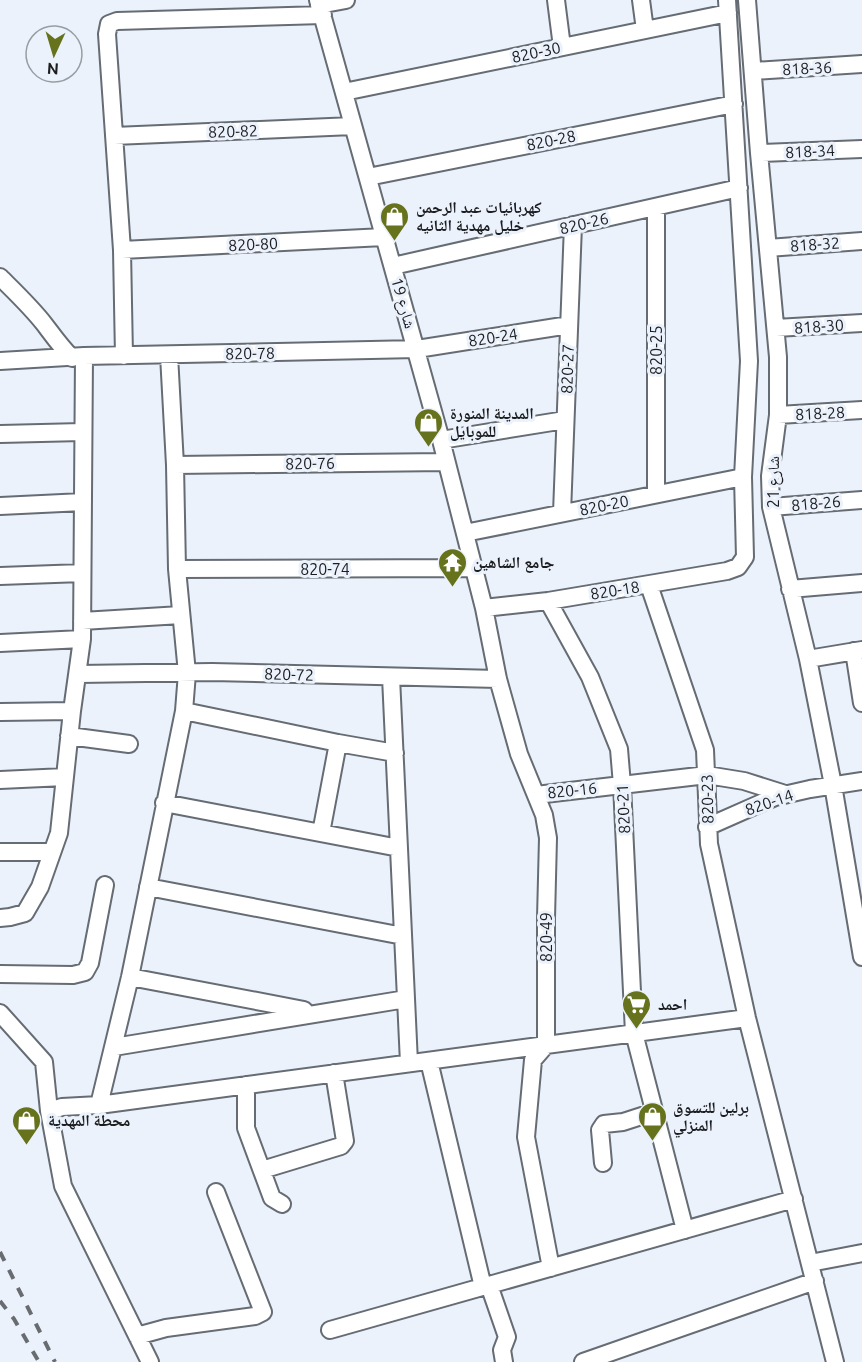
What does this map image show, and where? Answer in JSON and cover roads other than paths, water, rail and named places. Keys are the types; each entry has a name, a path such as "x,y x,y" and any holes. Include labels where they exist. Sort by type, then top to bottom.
{"street":[{"path":"124,356 122,250 107,33 109,24 117,21 320,7 346,0"},
{"path":"556,0 562,47"},
{"path":"641,0 645,30"},
{"name":"شارع 21","path":"747,0 778,357 778,415 770,476 771,507 808,658 833,785 862,957"},
{"name":"820-30","path":"344,92 645,30 728,6"},
{"name":"شارع 21","path":"728,6 749,361 743,477 746,545 742,562"},
{"name":"شارع 19","path":"320,7 417,350 484,608"},
{"name":"818-36","path":"753,71 862,64"},
{"name":"820-28","path":"368,177 734,104"},
{"name":"820-82","path":"114,136 353,126"},
{"name":"818-34","path":"759,153 862,149"},
{"name":"820-26","path":"393,266 739,188"},
{"name":"820-25","path":"656,207 656,494"},
{"name":"820-27","path":"562,513 573,225"},
{"name":"820-80","path":"122,250 384,237"},
{"name":"818-32","path":"768,248 862,241"},
{"path":"0,277 7,290 45,325 57,344 78,357 83,502 82,639 59,833 40,886 25,913 0,918"},
{"name":"818-30","path":"776,328 862,323"},
{"name":"820-24","path":"417,350 569,325"},
{"name":"820-78","path":"0,361 78,357 417,350"},
{"path":"99,1106 130,977 184,711 187,673 177,569 175,465 169,355"},
{"name":"818-28","path":"778,415 862,410"},
{"path":"441,441 565,420"},
{"path":"0,434 82,432"},
{"name":"820-76","path":"175,465 446,462"},
{"name":"820-20","path":"465,532 743,477"},
{"name":"818-26","path":"771,507 862,500"},
{"path":"0,506 83,502"},
{"name":"820-18","path":"484,608 548,601 649,585 733,569 742,562"},
{"name":"820-74","path":"177,569 473,568"},
{"path":"0,576 82,573"},
{"path":"790,589 862,583"},
{"name":"820-23","path":"649,585 704,743 709,844 747,1018 835,1362"},
{"name":"820-21","path":"548,601 590,677 619,749 634,1034 685,1230"},
{"name":"820-49","path":"484,608 498,679 519,753 544,815 548,838 546,1045 533,1060 526,1137 550,1268"},
{"path":"82,621 181,615"},
{"path":"0,643 82,639"},
{"path":"808,658 858,650 862,703"},
{"name":"820-72","path":"79,674 212,672 498,679"},
{"path":"391,678 409,1063"},
{"path":"0,712 72,711"},
{"path":"184,711 395,753"},
{"path":"69,736 129,744"},
{"path":"321,833 338,743"},
{"name":"820-16","path":"536,795 707,776 744,781 785,794"},
{"path":"0,780 65,777"},
{"name":"820-14","path":"707,827 785,794 862,781"},
{"path":"164,803 399,848"},
{"path":"0,852 52,852"},
{"path":"0,974 73,975 85,972 90,963 105,885"},
{"path":"148,886 403,936"},
{"path":"130,977 317,1012"},
{"path":"114,1047 406,999"},
{"path":"0,1013 44,1062 49,1111 63,1186 150,1362"},
{"path":"49,1111 63,1107 99,1106 747,1018"},
{"path":"429,1060 486,1286 507,1336 502,1350 504,1362"},
{"path":"262,1170 341,1146 345,1141 334,1073"},
{"path":"246,1085 246,1128 272,1198 282,1204"},
{"path":"603,1163 600,1130 604,1124 623,1122 654,1113"},
{"path":"137,1336 166,1328 255,1316 263,1312 216,1192"},
{"path":"330,1330 794,1199"},
{"path":"810,1263 862,1253"},
{"path":"583,1362 815,1281"}],"railway":[{"path":"0,1252 55,1362"},
{"path":"0,1301 14,1319 39,1362"}],"place":[{"name":"كهربائيات عبد الرحمن خليل مهدية الثانيه","path":"395,242"},
{"name":"المدينة المنورة للموبايل","path":"429,448"},
{"name":"جامع الشاهين","path":"452,588"},
{"name":"احمد","path":"637,1030"},
{"name":"برلين للتسوق المنزلي","path":"652,1142"},
{"name":"محطة المهدية","path":"27,1146"}]}
